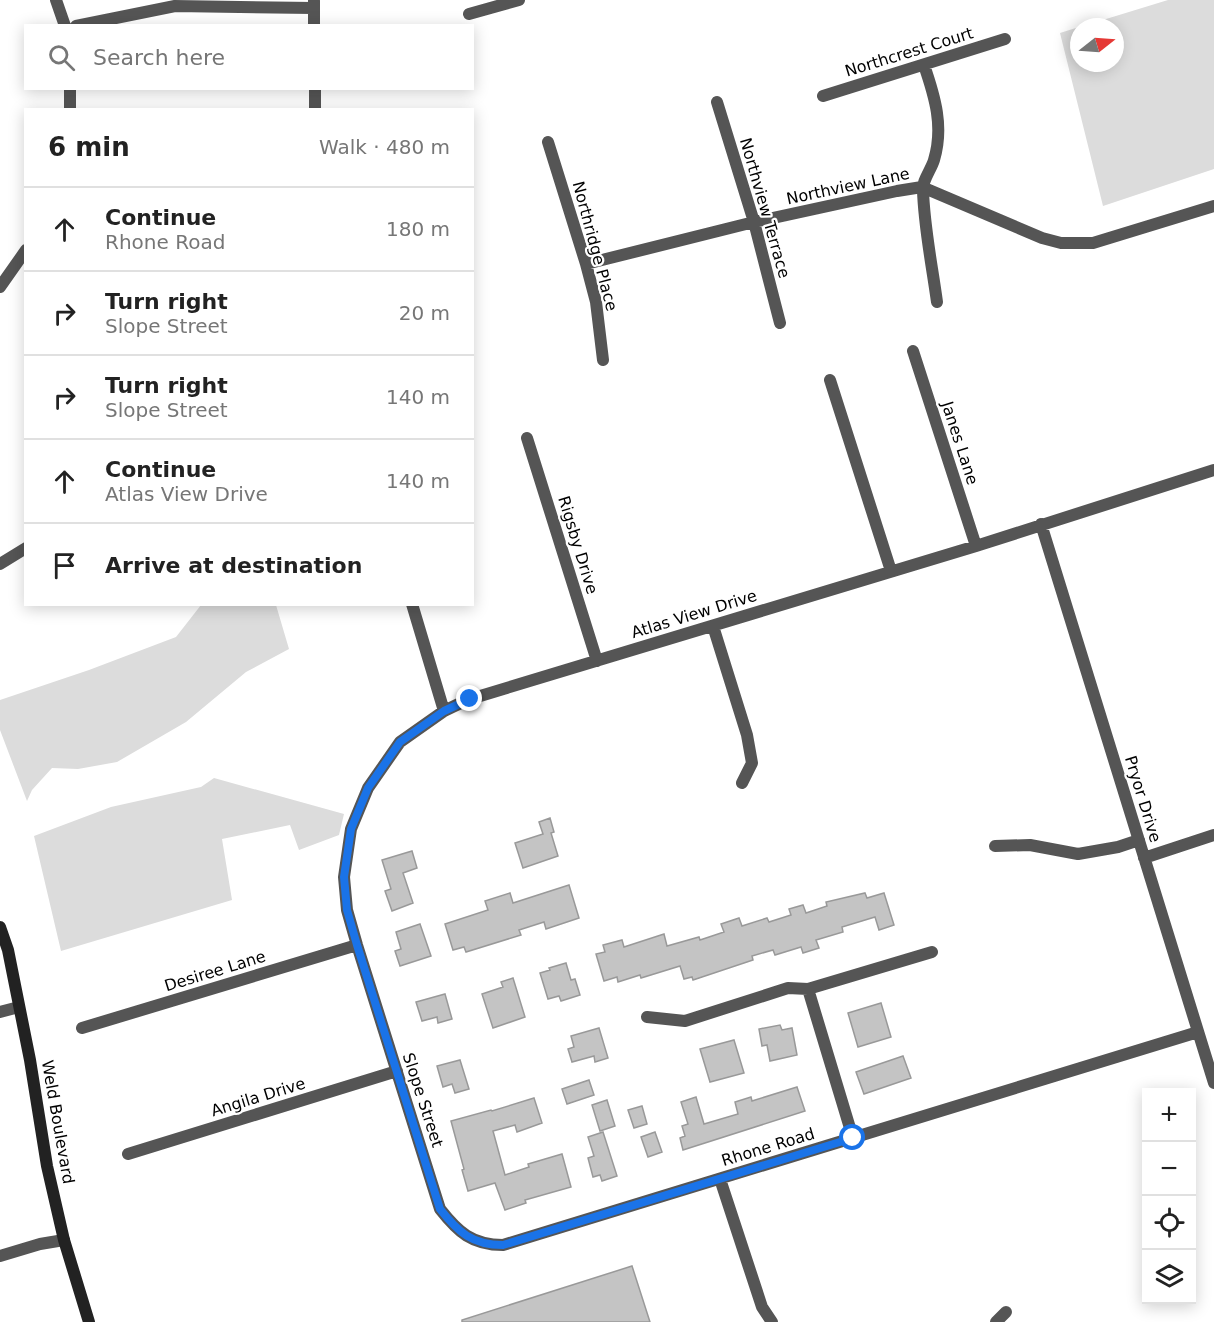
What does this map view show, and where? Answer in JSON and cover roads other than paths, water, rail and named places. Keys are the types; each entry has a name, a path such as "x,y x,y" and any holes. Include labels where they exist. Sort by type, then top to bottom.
{"main road":[{"name":"Weld Boulevard","path":"0,927 8,950 30,1060 47,1166 64,1240 89,1322"}],"street":[{"path":"56,0 63,24"},
{"path":"469,14 519,0"},
{"path":"86,24 175,6 314,4 314,24"},
{"name":"Northcrest Court","path":"823,96 1005,39"},
{"path":"924,65 935,98 939,131 934,160 922,187 937,302"},
{"path":"70,90 70,108"},
{"path":"315,90 315,108"},
{"name":"Northview Terrace","path":"717,102 754,222 780,323"},
{"name":"Northridge Place","path":"548,142 596,302 603,360"},
{"name":"Northview Lane","path":"586,264 754,222 922,187 1042,238 1061,243 1094,243 1214,206"},
{"path":"0,287 24,253"},
{"name":"Janes Lane","path":"913,351 976,546"},
{"path":"830,380 891,571"},
{"name":"Rigsby Drive","path":"527,438 597,661"},
{"name":"Atlas View Drive","path":"357,945 347,910 344,877 351,829 368,788 400,742 444,711 467,700 976,546 1214,470"},
{"name":"Pryor Drive","path":"1041,524 1214,1083"},
{"path":"0,564 24,549"},
{"path":"413,606 444,711"},
{"path":"713,626 747,735 752,763 742,783"},
{"path":"1144,858 1214,835"},
{"path":"995,846 1030,845 1078,854 1118,847 1139,840"},
{"name":"Desiree Lane","path":"82,1028 357,945"},
{"name":"Slope Street","path":"357,945 440,1209 457,1230 485,1245"},
{"path":"647,1017 685,1021 788,988 808,989 932,952"},
{"path":"808,989 853,1138"},
{"path":"0,1012 19,1007"},
{"name":"Rhone Road","path":"485,1245 503,1245 1198,1032"},
{"name":"Angila Drive","path":"128,1154 397,1071"},
{"path":"720,1179 762,1307 772,1322"},
{"path":"0,1256 40,1244 64,1240"},
{"path":"996,1322 1006,1312"}]}
